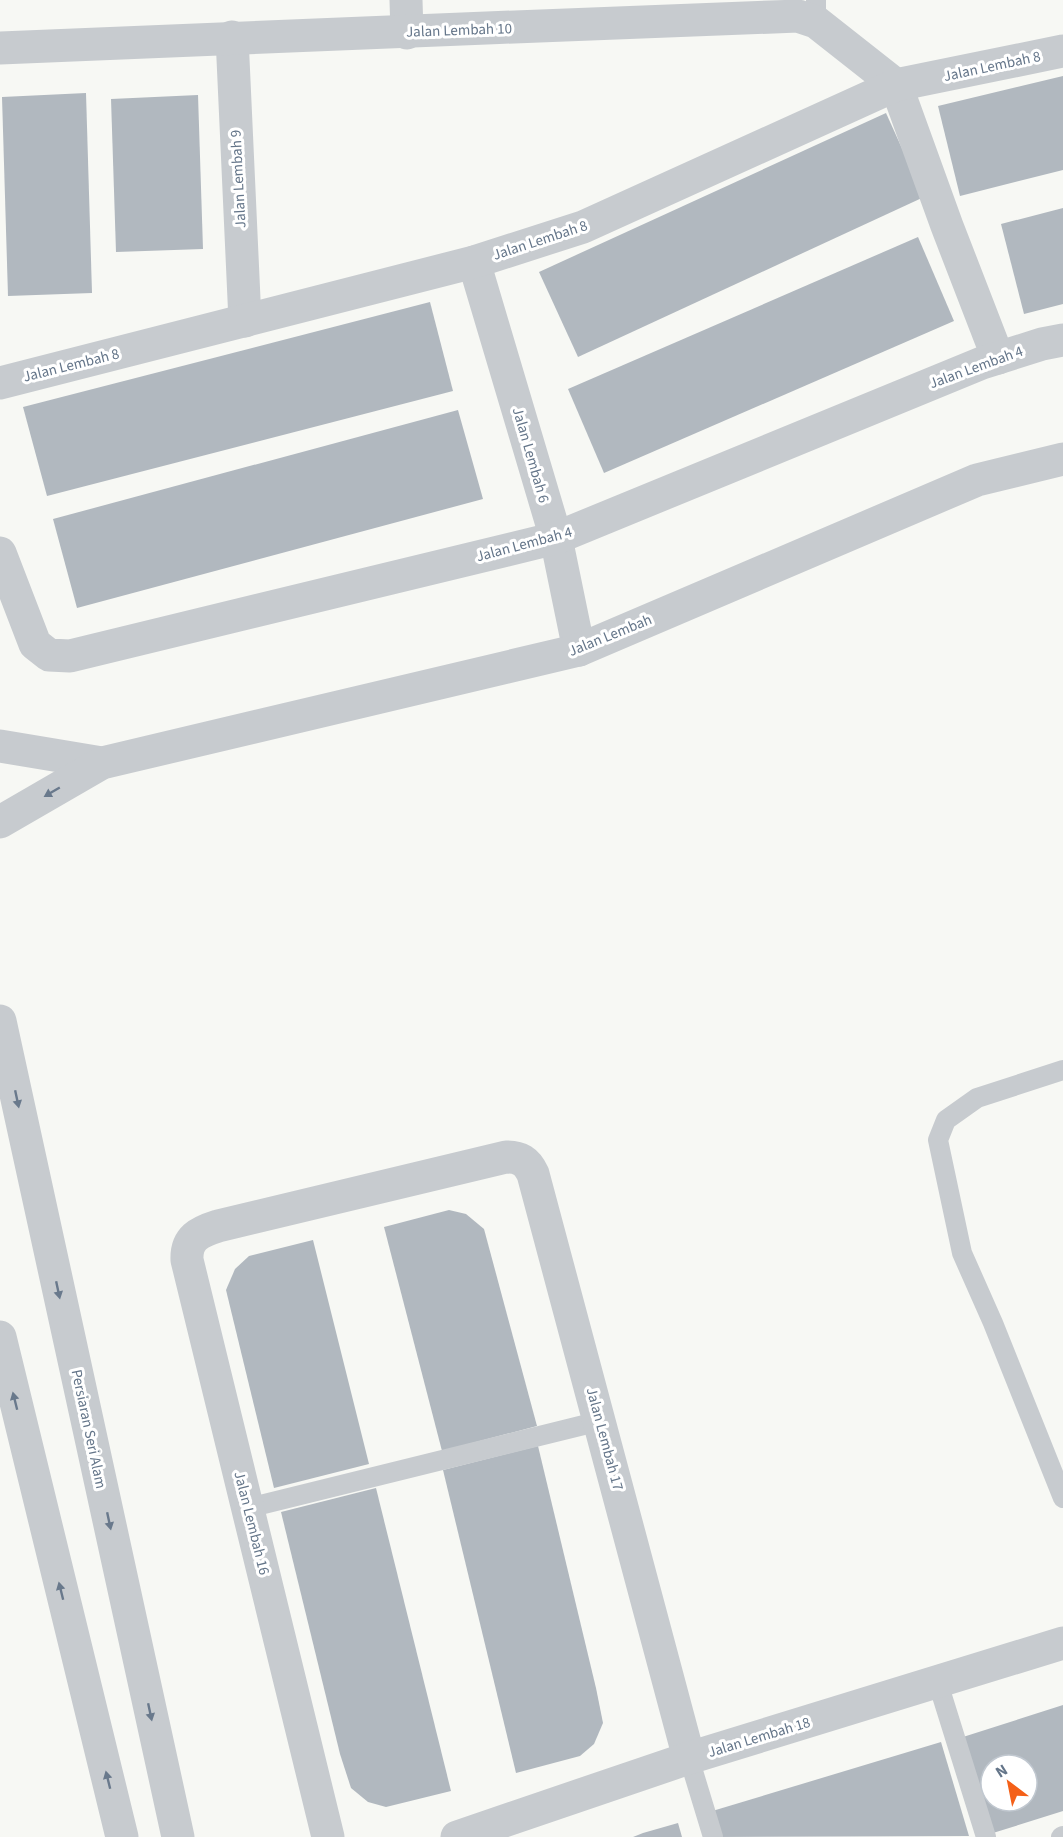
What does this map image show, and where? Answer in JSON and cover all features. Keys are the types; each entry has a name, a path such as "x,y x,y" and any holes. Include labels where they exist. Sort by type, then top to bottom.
{"street":[{"path":"406,0 407,33"},
{"name":"Jalan Lembah 10","path":"0,48 798,16 816,11 896,85"},
{"name":"Jalan Lembah 9","path":"232,37 245,321"},
{"name":"Jalan Lembah 8","path":"0,383 474,262 583,227 896,85 1063,51"},
{"path":"896,85 998,358"},
{"name":"Jalan Lembah 6","path":"474,262 556,538 579,650"},
{"name":"Jalan Lembah 4","path":"0,553 35,644 50,655 70,656 556,538 998,358 1063,340"},
{"name":"Jalan Lembah","path":"0,822 102,763 579,650 976,480 1063,459"},
{"name":"Jalan Lembah","path":"0,746 102,763"},
{"name":"Persiaran Seri Alam","path":"0,1021 178,1837"},
{"name":"Jalan Lembah 17","path":"218,1226 487,1161 515,1157 530,1166 689,1758"},
{"name":"Jalan Lembah 16","path":"218,1226 196,1235 189,1242 187,1260 328,1837"},
{"path":"0,1337 122,1837"},
{"name":"Jalan Lembah 18","path":"457,1837 689,1758 938,1683 1063,1642"}],"lane":[{"path":"1063,1070 977,1098 946,1120 938,1140 962,1253 993,1323 1063,1498"},
{"path":"248,1508 600,1421"},
{"path":"938,1683 986,1837"},
{"path":"689,1758 713,1837"}],"building":[{"path":"1063,76 1063,170 960,196 938,106"},
{"path":"86,93 92,293 8,296 2,97"},
{"path":"198,95 203,249 116,252 111,99"},
{"path":"886,113 924,197 578,357 539,272"},
{"path":"1063,208 1063,304 1024,314 1001,224"},
{"path":"918,237 954,321 604,473 568,389"},
{"path":"430,302 453,391 47,496 23,407"},
{"path":"458,410 483,499 77,608 53,519"},
{"path":"449,1210 466,1214 484,1229 537,1426 442,1451 384,1227"},
{"path":"313,1240 369,1464 274,1488 226,1290 235,1269 249,1256"},
{"path":"538,1446 603,1723 594,1744 580,1756 516,1773 443,1470"},
{"path":"376,1488 451,1791 386,1807 368,1802 351,1788 340,1754 281,1512"},
{"path":"1063,1705 1063,1811 993,1833 987,1813 1039,1813 1039,1753 979,1753 979,1788 963,1737"},
{"path":"941,1742 969,1836 717,1837 709,1812"},
{"path":"678,1823 682,1837 633,1837 643,1833"}]}
